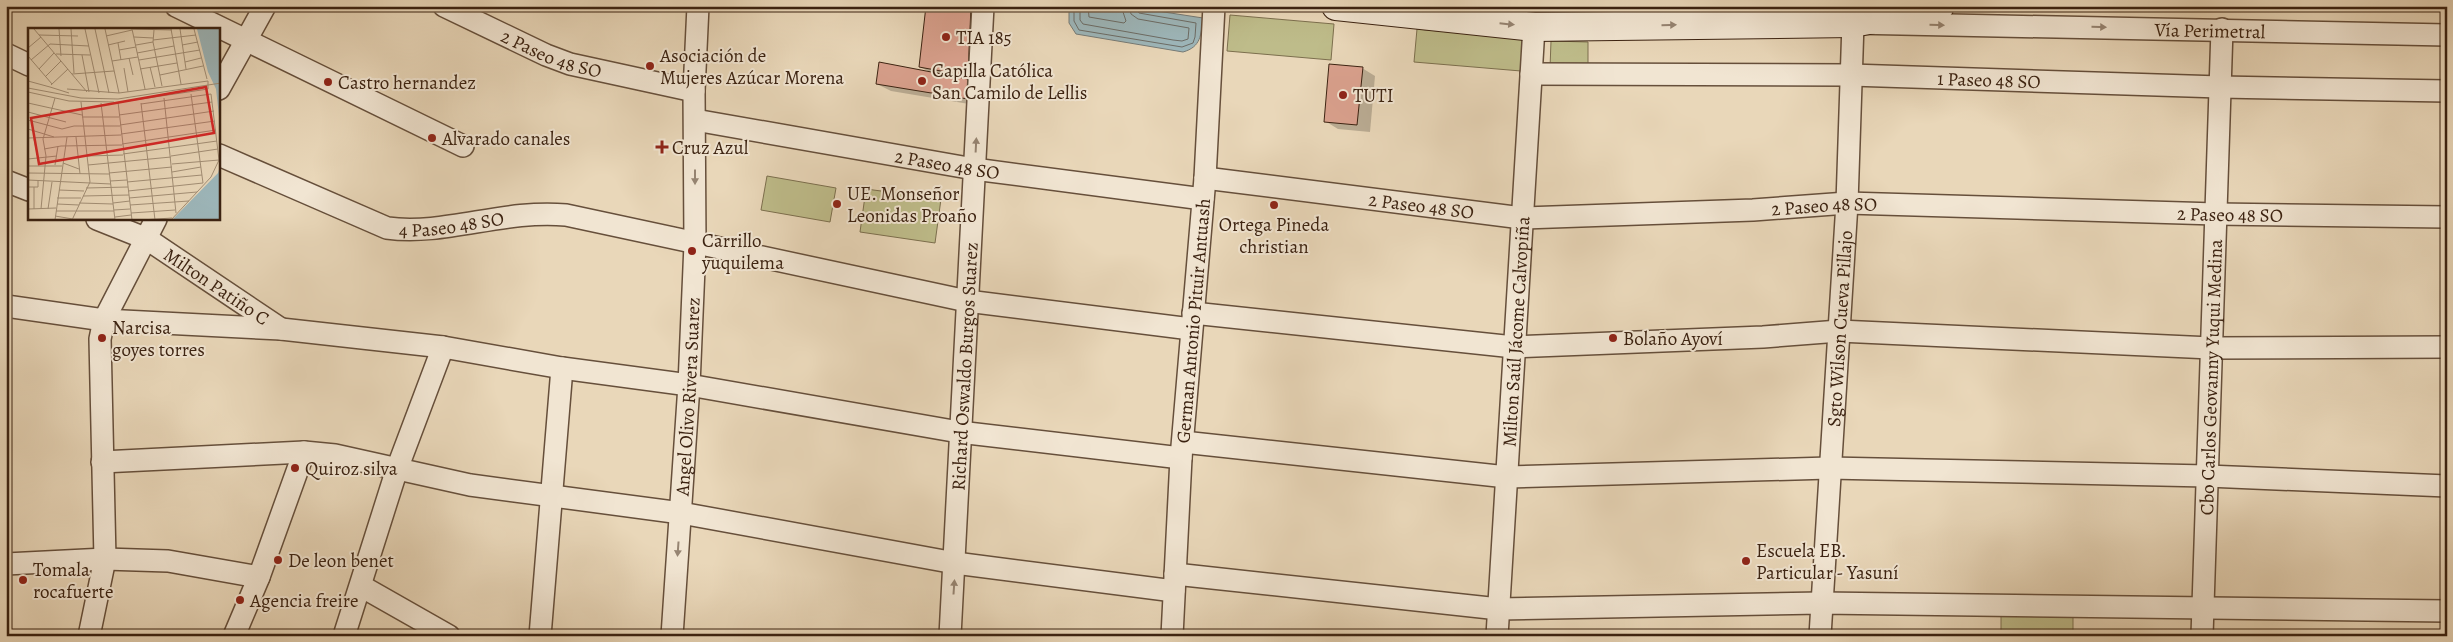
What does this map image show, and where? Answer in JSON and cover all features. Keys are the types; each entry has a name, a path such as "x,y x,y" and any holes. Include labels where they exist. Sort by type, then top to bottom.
{"street":[{"path":"176,6 463,146"},
{"path":"220,87 265,6"},
{"name":"2 Paseo 48 SO","path":"444,6 546,55 570,64 694,91"},
{"name":"Angel Olivo Rivera Suarez","path":"672,636 689,385 695,244 694,91 698,6"},
{"name":"Richard Oswaldo Burgos Suarez","path":"950,636 955,564 959,432 983,6"},
{"name":"German Antonio Pituir Antuash","path":"1172,636 1182,450 1205,178 1214,6"},
{"name":"Vía Perimetral","path":"1336,6 1534,27 1853,23 2447,35"},
{"name":"Vía Perimetral","path":"1853,23 1940,6"},
{"name":"Sgto Wilson Cueva Pillajo","path":"1820,636 1847,204 1853,23"},
{"name":"Milton Saúl Jácome Calvopiña","path":"1498,636 1534,27"},
{"name":"Cbo Carlos Geovanny Yuqui Medina","path":"2202,636 2222,29"},
{"path":"6,54 28,65"},
{"name":"1 Paseo 48 SO","path":"1531,74 1851,75 2220,87 2447,91"},
{"name":"2 Paseo 48 SO","path":"695,120 974,169 1203,199"},
{"name":"4 Paseo 48 SO","path":"220,155 387,228 409,231 540,213 566,215 967,301 1192,321 1514,347 1763,337 1839,331 2210,348 2447,348"},
{"name":"2 Paseo 48 SO","path":"1205,178 1522,218 1752,210 1847,204 2216,214 2447,217"},
{"path":"6,181 28,190"},
{"name":"Milton Patiño C","path":"100,220 147,239 281,329"},
{"path":"89,636 105,559 100,339 104,320 156,220"},
{"path":"6,306 104,320 281,329 443,347 562,368 689,385 959,432 1507,477 1829,468 2206,476 2447,486"},
{"path":"344,636 397,469 443,347"},
{"path":"540,636 562,368"},
{"path":"102,462 304,452 335,455 470,485 552,494 681,513 955,564 1499,609 1821,603 2447,611"},
{"path":"234,636 259,577 304,452"},
{"path":"6,564 105,559 168,561 259,577"},
{"path":"361,586 449,636"}],"shaded area":[{"path":"1230,15 1334,24 1331,60 1227,51"},
{"path":"1417,29 1524,39 1521,71 1414,62"},
{"path":"1551,41 1588,42 1588,69 1550,68"},
{"path":"767,176 836,188 830,222 761,210"},
{"path":"866,189 941,199 935,243 860,232"},
{"path":"2001,615 2073,617 2073,636 2001,636"}],"water":[{"path":"1069,6 1125,6 1203,18 1202,30 1197,44 1183,52 1076,34 1069,23"}],"building":[{"name":"TIA 185","path":"926,6 971,6 968,76 919,67"},
{"name":"Capilla Católica San Camilo de Lellis","path":"879,62 968,79 968,99 876,84"},
{"name":"TUTI","path":"1329,64 1363,67 1357,125 1324,122"}],"place":[{"name":"TIA 185","path":"946,37"},
{"name":"Asociación de Mujeres Azúcar Morena","path":"650,66"},
{"name":"Capilla Católica San Camilo de Lellis","path":"922,81"},
{"name":"Castro hernandez","path":"328,82"},
{"name":"TUTI","path":"1343,95"},
{"name":"Alvarado canales","path":"432,138"},
{"name":"Cruz Azul","path":"662,147"},
{"name":"UE. Monseñor Leonidas Proaño","path":"837,204"},
{"name":"Ortega Pineda christian","path":"1274,205"},
{"name":"Carrillo yuquilema","path":"692,251"},
{"name":"Narcisa goyes torres","path":"102,338"},
{"name":"Bolaño Ayoví","path":"1613,338"},
{"name":"Quiroz silva","path":"295,468"},
{"name":"De leon benet","path":"278,560"},
{"name":"Escuela EB. Particular - Yasuní","path":"1746,561"},
{"name":"Tomala rocafuerte","path":"23,580"},
{"name":"Agencia freire","path":"240,600"}]}
